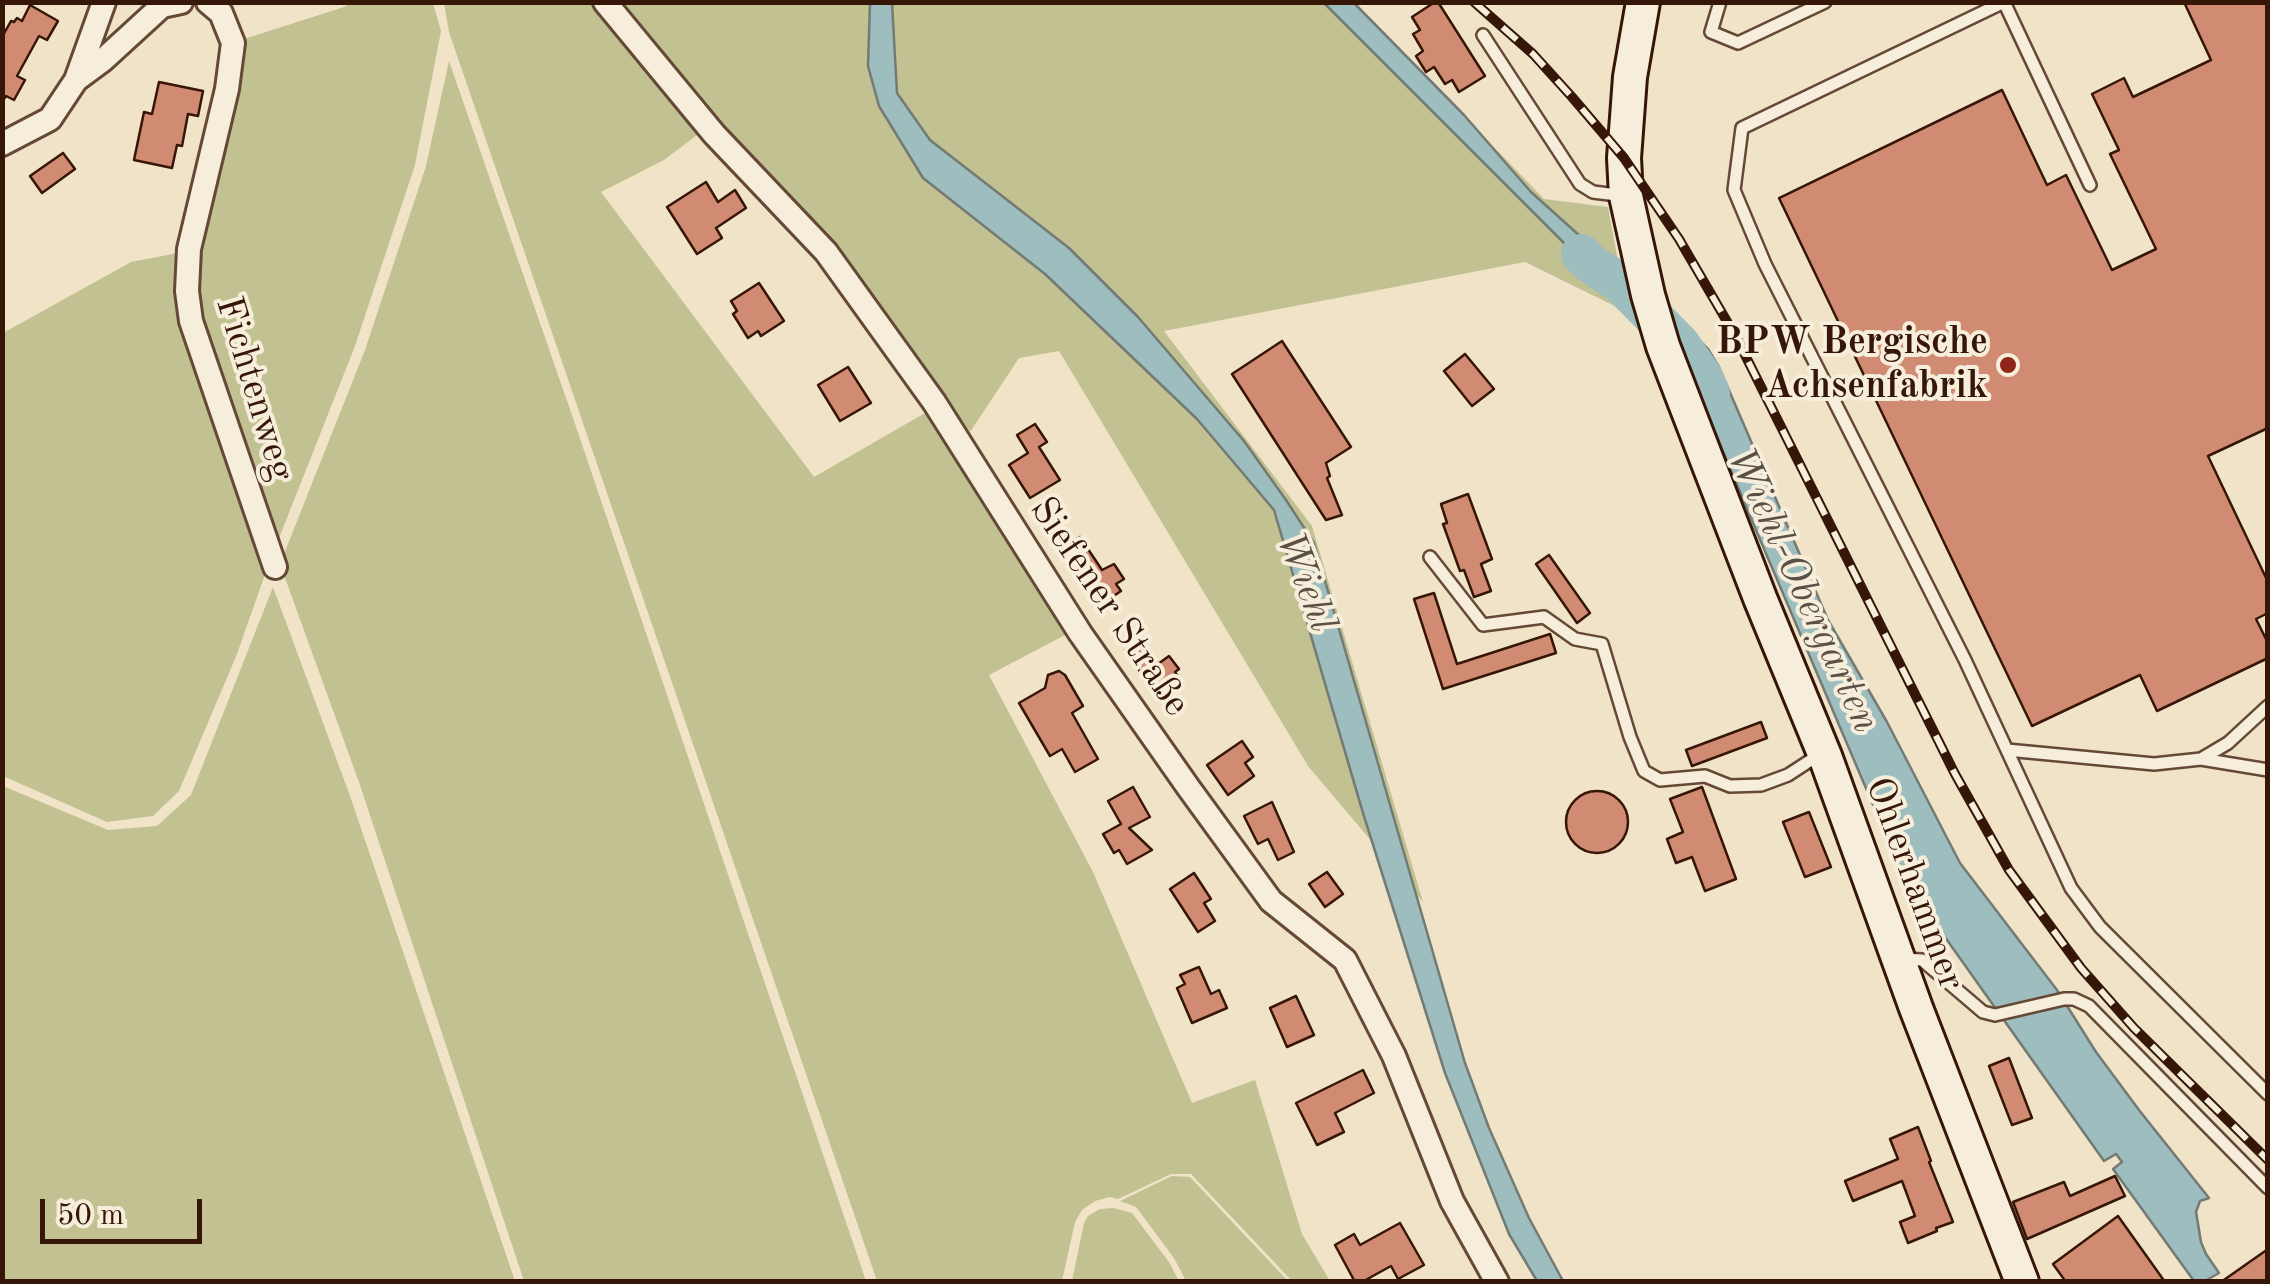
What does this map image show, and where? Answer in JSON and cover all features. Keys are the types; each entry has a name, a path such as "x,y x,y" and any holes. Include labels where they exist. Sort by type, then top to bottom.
{"street":[{"path":"2,144 50,119 76,80 104,2"},
{"path":"76,80 162,6 181,2"},
{"name":"Fichtenweg","path":"208,2 221,13 233,43 227,90 189,249 187,291 191,321 275,567"},
{"name":"Siefener Straße","path":"605,2 714,134 826,252 934,402 1080,633 1271,901 1346,960 1394,1056 1452,1201 1497,1282"},
{"path":"1626,196 1624,158 1635,5"},
{"name":"Ohlerhammer","path":"1626,196 1663,346 1824,756 2022,1282"}],"lane":[{"path":"1720,2 1711,32 1738,43 1826,2"},
{"path":"2090,185 2004,2 1742,128 1734,190 1764,264 1966,660 2062,871 2100,927 2268,1094"},
{"path":"1483,35 1580,184 1593,192 1626,196"},
{"path":"1430,557 1483,625 1544,616 1575,639 1602,644 1644,771 1660,780 1705,776 1730,786 1761,785 1824,756"},
{"path":"2201,759 2228,744 2268,706"},
{"path":"2008,750 2154,764 2201,759 2268,770"},
{"path":"1898,958 1922,960 1983,1012 1996,1015 2064,1000 2089,1006 2268,1188"}],"green space":[{"path":"350,3 433,3 441,31 415,165 355,346 237,654 179,791 153,816 107,822 3,776 3,333 131,262 183,252 241,40"},
{"path":"444,3 1355,3 1544,199 1608,207 1631,314 1525,262 1164,331 1312,526 1423,902 1308,766 1059,351 1019,358 970,432 828,242 717,120 664,160 601,192 814,477 925,413 1065,635 989,675 1093,872 1192,1103 1255,1080 1302,1234 1330,1281 1292,1281 1191,1174 1171,1174 1118,1199 1095,1201 1082,1210 1075,1222 1062,1281 877,1281 449,32"},
{"path":"449,61 866,1281 524,1281 360,785 280,564 365,350 426,166"},
{"path":"273,587 350,796 515,1281 3,1281 3,786 108,830 157,826 191,795"},
{"path":"1172,1176 1190,1177 1288,1281 1186,1281 1136,1207 1120,1201"},
{"path":"1100,1209 1132,1213 1179,1281 1072,1281 1088,1216"}],"water":[{"name":"Wiehl","path":"870,3 892,3 897,93 930,140 1069,248 1138,317 1244,441 1314,543 1465,1063 1529,1218 1563,1281 1537,1281 1509,1234 1445,1073 1274,510 1197,419 1045,274 923,178 879,106 868,66"},
{"path":"1324,3 1354,3 1464,115 1531,192 1620,272 1631,314 1607,286"},
{"path":"1673,319 1708,349 1719,367 1828,620 1887,722 1960,863 2057,990 2139,1110 2209,1198 2200,1201 2196,1212 2201,1242 2219,1273 2205,1281 2194,1281 2113,1169 2122,1162 2116,1154 2104,1161 1915,895 1750,516 1689,370"}],"building":[{"path":"1435,2 1485,76 1459,92 1452,80 1445,84 1434,67 1426,72 1416,56 1423,51 1413,34 1420,30 1412,17"},
{"name":"BPW Bergische Achsenfabrik","path":"2184,2 2268,2 2268,428 2208,456 2268,582 2268,613 2256,619 2268,643 2268,658 2157,711 2140,675 2032,726 1779,198 2002,90 2047,185 2066,175 2112,270 2156,249 2110,154 2119,150 2092,94 2124,78 2133,97 2211,60"},
{"path":"30,5 58,21 47,40 39,36 17,76 25,80 14,100 6,96 2,102 2,37 11,21 22,21"},
{"path":"159,82 203,91 198,116 188,114 182,146 177,145 172,168 134,160 144,112 152,114"},
{"path":"63,153 75,169 42,193 30,176"},
{"path":"706,182 718,202 735,190 746,208 716,228 722,238 697,254 667,207"},
{"path":"759,283 784,321 761,336 758,331 748,338 733,314 737,311 731,301"},
{"path":"1282,341 1351,447 1326,463 1330,476 1327,478 1342,515 1326,520 1232,374"},
{"path":"1465,354 1494,389 1472,406 1444,371"},
{"path":"848,367 871,403 840,421 818,385"},
{"path":"1035,424 1047,442 1039,447 1060,480 1030,498 1009,465 1028,453 1017,435"},
{"path":"1468,494 1492,559 1481,564 1491,591 1474,597 1443,524 1447,523 1441,504"},
{"path":"1080,537 1102,570 1114,564 1124,579 1116,584 1121,591 1096,608 1061,548"},
{"path":"1549,555 1590,613 1577,623 1536,564"},
{"path":"1434,593 1457,664 1550,634 1556,653 1443,689 1414,599"},
{"path":"1140,639 1158,664 1169,656 1179,669 1175,672 1183,684 1160,700 1125,650"},
{"path":"1059,671 1083,706 1072,713 1098,759 1075,772 1062,749 1050,756 1019,703 1045,688 1048,675"},
{"path":"1761,722 1767,738 1692,766 1686,750"},
{"path":"1242,741 1253,757 1245,763 1254,776 1228,795 1207,765"},
{"path":"1133,787 1150,817 1129,828 1152,850 1127,864 1119,850 1114,853 1103,834 1121,824 1108,801"},
{"path":"1702,787 1736,879 1705,891 1692,857 1676,863 1667,839 1683,832 1670,799"},
{"path":"1597,791 1619,800 1628,822 1619,844 1597,853 1575,844 1566,822 1575,800"},
{"path":"1272,802 1294,852 1278,860 1268,839 1258,844 1244,816"},
{"path":"1809,812 1831,867 1805,877 1783,822"},
{"path":"1327,872 1343,894 1325,907 1309,884"},
{"path":"1194,873 1211,899 1204,903 1215,921 1198,932 1170,889"},
{"path":"1199,967 1211,994 1219,990 1227,1008 1192,1023 1177,988 1185,984 1180,975"},
{"path":"1296,996 1314,1035 1287,1047 1270,1008"},
{"path":"2009,1058 2032,1118 2012,1125 1989,1066"},
{"path":"1363,1070 1374,1093 1335,1113 1344,1132 1317,1145 1296,1103"},
{"path":"1918,1127 1953,1222 1908,1243 1900,1222 1915,1216 1902,1181 1853,1201 1845,1181 1898,1159 1890,1139"},
{"path":"2115,1176 2125,1196 2027,1239 2013,1202 2064,1182 2070,1196"},
{"path":"2118,1216 2165,1282 2066,1282 2053,1264"},
{"path":"1400,1223 1424,1265 1398,1279 1391,1266 1355,1282 1335,1245 1354,1234 1360,1245"},
{"path":"2268,1249 2268,1282 2221,1282"}],"waterway":[{"name":"Wiehl-Obergarten","path":"1581,254 1620,283 1680,344 1710,393"}],"railway":[{"path":"1474,2 1533,54 1572,97 1624,158 1679,239 1736,337 1955,774 2009,870 2081,968 2134,1028 2268,1160"}],"place":[{"name":"BPW Bergische Achsenfabrik","path":"2008,365"}]}
